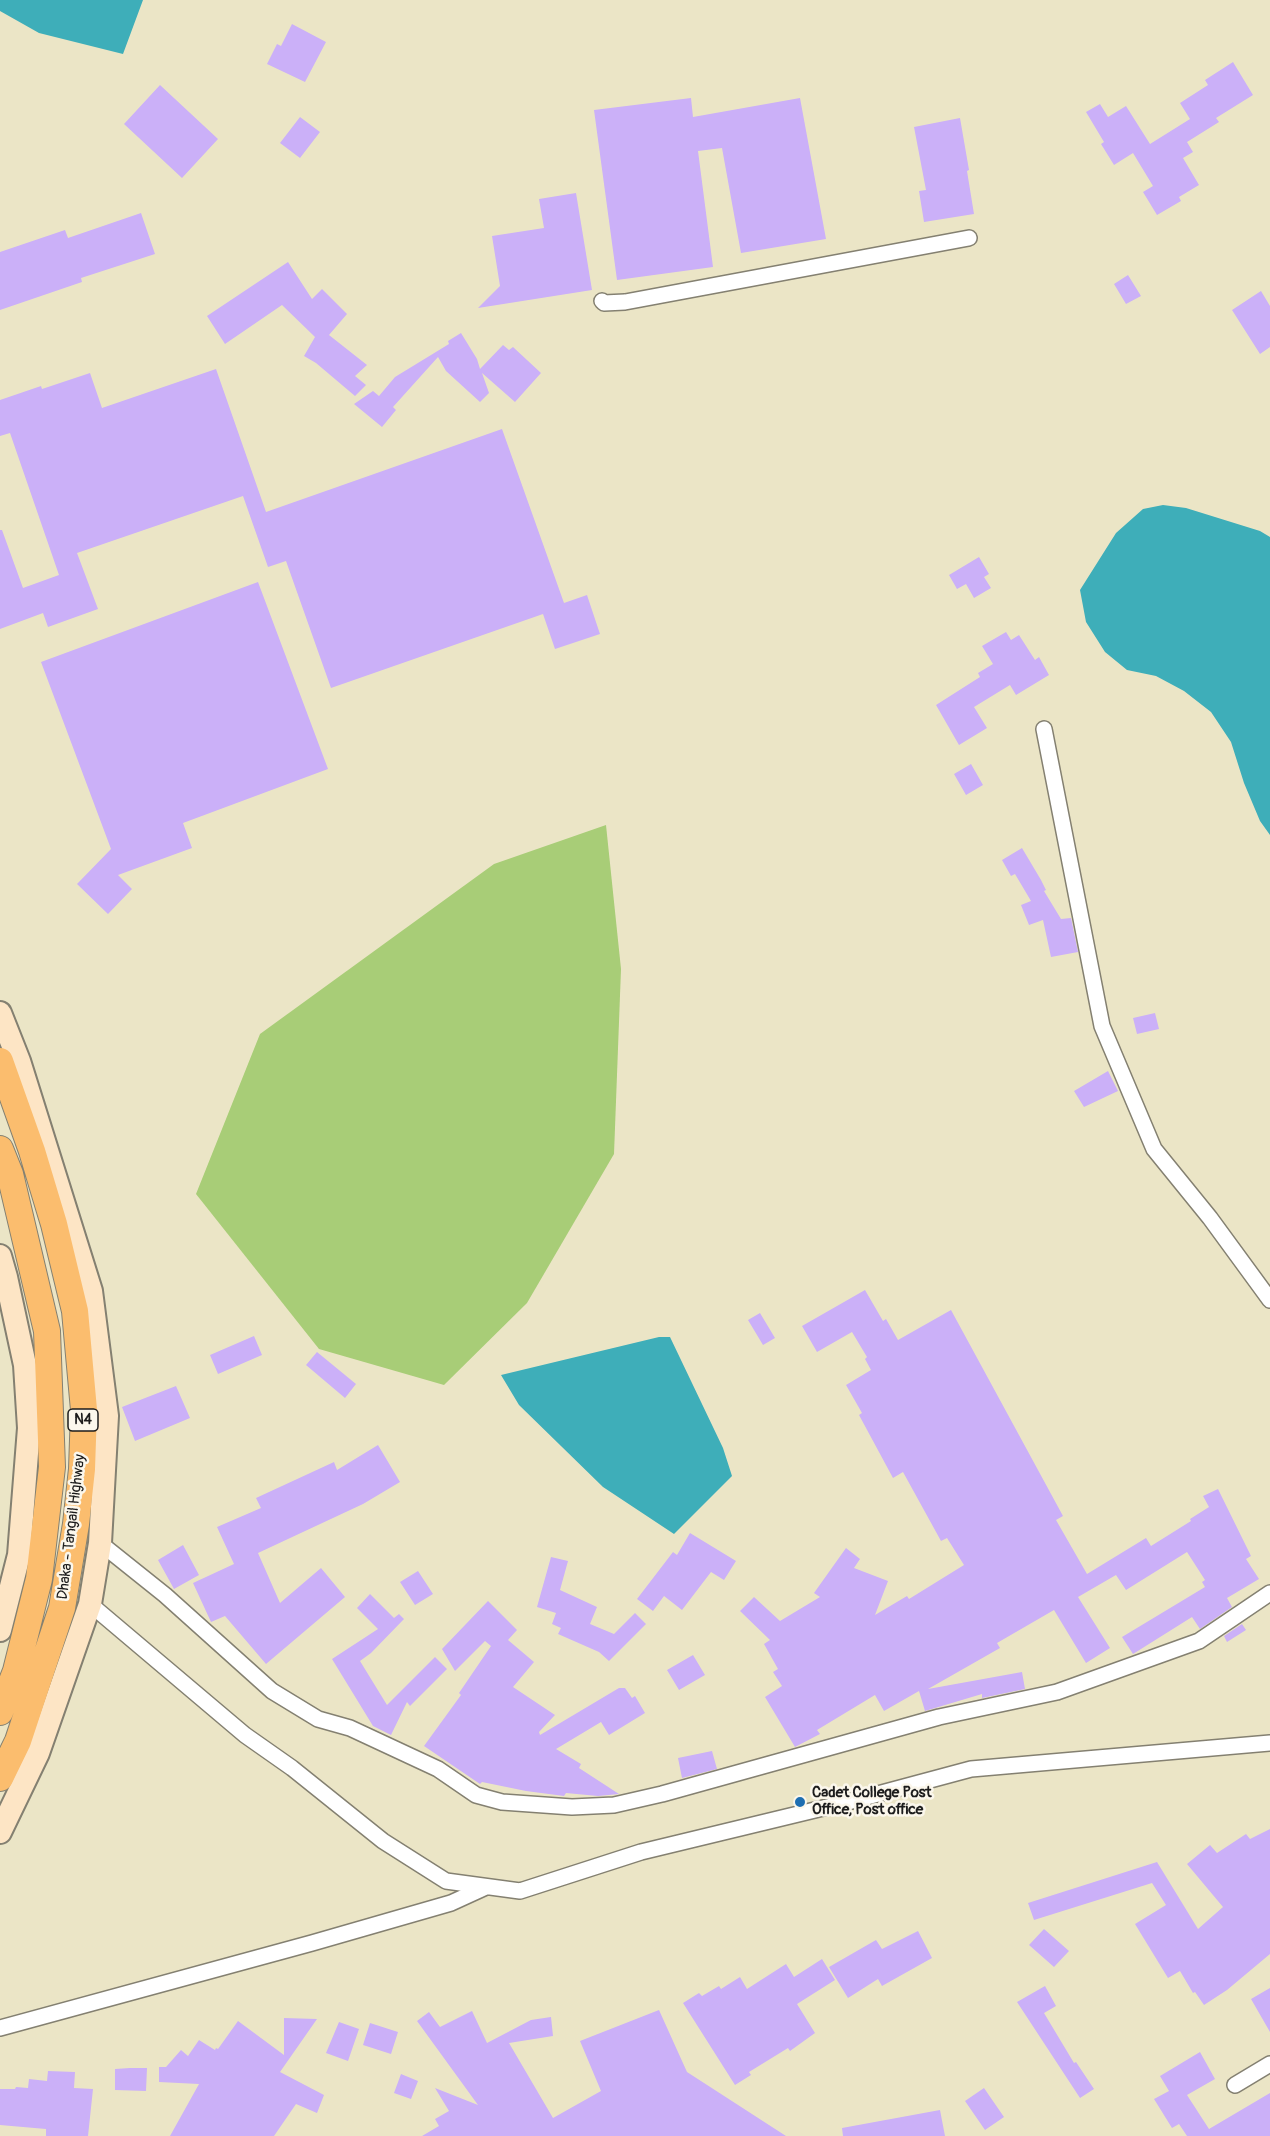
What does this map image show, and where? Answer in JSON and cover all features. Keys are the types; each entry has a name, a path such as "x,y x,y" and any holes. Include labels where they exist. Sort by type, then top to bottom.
{"highway":[{"name":"Dhaka - Tangail Highway","path":"0,1061 33,1151 75,1311 84,1410 82,1469 76,1524 62,1608 18,1741 0,1778"},
{"name":"Dhaka - Tangail Highway","path":"0,1149 12,1185 47,1331 52,1467 39,1579 16,1671 0,1712"}],"main road":[{"path":"0,1012 19,1061 91,1291 107,1416 100,1543 90,1604 38,1753 0,1832"},
{"path":"0,1256 25,1365 29,1428 19,1555 0,1630"}],"street":[{"path":"602,301 604,303 625,302 969,238"},
{"path":"1044,729 1102,1026 1154,1149 1210,1218 1270,1300"},
{"path":"100,1543 165,1595 272,1691 318,1719 350,1728 438,1769 476,1795 502,1802 572,1807 614,1805 662,1794 939,1717 1057,1692 1199,1641 1270,1593"},
{"path":"90,1604 245,1735 292,1768 383,1841 446,1881 520,1891 641,1852 848,1802 971,1769 1270,1743"},
{"path":"0,2028 451,1903 488,1886"},
{"path":"1236,2085 1270,2064"}],"green space":[{"path":"606,825 621,969 614,1154 527,1303 444,1385 319,1349 196,1194 260,1034 494,864"}],"water":[{"path":"0,0 143,0 123,54 39,33 0,11"},
{"path":"1163,505 1186,508 1260,531 1270,537 1270,835 1260,821 1244,783 1231,742 1211,712 1184,691 1156,676 1127,670 1105,652 1086,622 1080,590 1116,533 1143,509"},
{"path":"659,1337 670,1337 723,1448 732,1476 674,1534 603,1487 519,1405 501,1375"}],"building":[{"path":"292,24 326,42 305,82 267,64 277,44 281,46"},
{"path":"1233,62 1253,95 1216,118 1219,122 1187,142 1193,152 1183,158 1199,185 1179,197 1181,201 1157,215 1143,192 1153,186 1133,153 1114,165 1101,144 1104,142 1086,112 1100,104 1108,117 1126,106 1150,144 1190,119 1180,103 1208,85 1205,80"},
{"path":"160,85 218,139 182,178 124,124"},
{"path":"691,98 693,117 800,98 826,239 741,253 722,148 698,151 713,267 617,280 594,110"},
{"path":"300,117 320,132 300,158 280,143"},
{"path":"960,118 974,214 924,222 919,191 926,190 914,127"},
{"path":"576,193 592,290 478,308 500,286 492,236 544,228 539,199"},
{"path":"141,213 155,254 81,278 82,282 0,310 0,252 65,230 68,238"},
{"path":"288,262 312,299 322,289 347,314 329,335 367,365 355,376 366,385 355,396 316,363 304,356 315,337 282,305 225,344 207,316"},
{"path":"1128,275 1141,296 1126,304 1114,284"},
{"path":"1261,291 1270,306 1270,347 1260,354 1232,310"},
{"path":"461,333 477,359 480,369 503,345 509,350 513,347 541,373 515,402 482,373 489,393 480,402 446,371 438,357 393,407 396,410 382,427 354,404 373,391 379,396 395,377 449,344 448,341"},
{"path":"216,369 266,512 502,429 564,603 587,595 600,634 555,649 543,614 331,688 286,561 268,567 243,496 77,553 98,609 48,627 43,613 0,629 0,530 2,530 23,588 59,575 10,433 0,436 0,400 90,373 102,408"},
{"path":"979,557 989,574 984,577 991,588 974,598 966,584 957,589 949,575"},
{"path":"258,582 328,769 183,823 192,848 118,875 132,889 108,914 77,884 111,849 41,662"},
{"path":"1006,632 1011,640 1019,635 1035,660 1039,657 1049,675 1016,695 1010,685 974,707 987,728 959,745 936,705 980,677 978,673 993,664 982,646"},
{"path":"971,764 983,785 966,795 954,774"},
{"path":"1022,848 1061,919 1071,918 1078,952 1051,957 1043,920 1029,925 1021,905 1031,901 1015,874 1011,876 1002,860"},
{"path":"1155,1013 1159,1029 1137,1034 1133,1018"},
{"path":"1108,1071 1118,1091 1084,1107 1074,1091"},
{"path":"865,1290 883,1321 886,1319 898,1340 951,1310 1063,1516 1056,1520 1087,1574 1146,1538 1151,1546 1191,1521 1190,1519 1209,1507 1203,1496 1218,1489 1251,1556 1246,1559 1259,1579 1227,1598 1232,1607 1200,1629 1192,1617 1133,1654 1122,1637 1205,1587 1202,1582 1205,1580 1187,1552 1126,1590 1116,1575 1078,1597 1110,1648 1086,1663 1054,1610 997,1643 1000,1648 928,1689 1022,1672 1025,1689 982,1698 982,1694 925,1711 919,1691 884,1711 875,1695 817,1730 820,1734 795,1747 765,1697 782,1686 773,1672 778,1669 764,1644 770,1640 740,1611 754,1597 780,1621 820,1597 814,1593 846,1548 860,1559 854,1568 888,1581 875,1615 907,1596 909,1599 964,1565 947,1538 941,1541 903,1472 893,1478 859,1415 862,1413 846,1385 871,1370 865,1359 867,1357 852,1332 817,1352 802,1326"},
{"path":"760,1313 775,1338 763,1345 748,1320"},
{"path":"254,1336 262,1355 218,1374 210,1355"},
{"path":"317,1352 356,1384 345,1398 306,1365"},
{"path":"176,1386 190,1418 135,1441 122,1407"},
{"path":"378,1445 400,1482 363,1504 258,1553 280,1603 321,1568 345,1597 266,1664 225,1616 211,1622 193,1583 234,1564 217,1527 261,1508 256,1498 334,1462 337,1470"},
{"path":"690,1533 736,1561 724,1580 711,1572 682,1610 664,1596 653,1611 637,1599 673,1552 677,1555"},
{"path":"183,1545 199,1575 174,1589 158,1560"},
{"path":"551,1557 568,1561 560,1590 597,1607 590,1624 614,1634 635,1613 646,1624 609,1661 599,1652 558,1634 561,1628 552,1624 556,1613 537,1607"},
{"path":"418,1571 433,1594 415,1605 400,1582"},
{"path":"370,1594 394,1618 399,1614 404,1619 371,1653 360,1661 387,1705 435,1657 447,1669 410,1706 407,1702 391,1735 373,1726 332,1659 378,1629 357,1608"},
{"path":"488,1601 517,1630 508,1640 534,1662 513,1687 555,1715 539,1732 540,1735 619,1688 625,1688 632,1698 635,1696 645,1713 609,1735 601,1722 556,1749 581,1764 579,1768 619,1794 598,1796 566,1793 564,1796 482,1782 480,1784 424,1746 461,1695 459,1693 491,1646 485,1641 455,1671 442,1649"},
{"path":"1242,1624 1246,1630 1227,1642 1224,1636"},
{"path":"693,1655 705,1675 679,1690 667,1670"},
{"path":"712,1751 717,1769 682,1778 678,1758"},
{"path":"1270,1829 1270,1954 1227,1990 1204,2005 1195,1992 1193,1993 1180,1971 1168,1978 1135,1924 1166,1905 1152,1883 1034,1920 1028,1903 1157,1862 1198,1929 1223,1907 1187,1864 1210,1845 1217,1853 1246,1834 1250,1839"},
{"path":"1044,1929 1069,1951 1054,1967 1029,1945"},
{"path":"918,1931 932,1958 882,1986 878,1979 848,1998 829,1967 876,1940 882,1949"},
{"path":"822,1959 835,1980 797,2004 815,2033 790,2051 788,2048 749,2072 751,2075 735,2085 683,2003 699,1993 702,1996 719,1986 721,1989 740,1977 747,1989 786,1964 794,1977"},
{"path":"1045,1986 1056,2006 1044,2013 1074,2063 1076,2062 1094,2089 1080,2098 1017,2002"},
{"path":"1270,1988 1270,2032 1251,1999"},
{"path":"659,2010 687,2072 786,2136 422,2136 439,2126 435,2119 449,2111 435,2088 478,2105 417,2021 429,2012 440,2027 472,2011 487,2043 531,2020 551,2017 553,2036 509,2043 553,2118 601,2091 580,2041"},
{"path":"284,2018 317,2019 280,2072 324,2095 317,2113 296,2104 274,2136 170,2136 199,2084 159,2082 159,2067 166,2067 181,2050 188,2056 199,2040 215,2050 218,2049 238,2021 284,2055"},
{"path":"339,2022 359,2029 348,2061 326,2053"},
{"path":"370,2023 398,2032 391,2054 363,2045"},
{"path":"1200,2052 1215,2079 1187,2095 1209,2129 1270,2093 1270,2136 1187,2136 1179,2124 1172,2128 1154,2099 1169,2091 1160,2076"},
{"path":"147,2068 146,2091 115,2090 115,2069"},
{"path":"48,2071 75,2072 74,2088 93,2089 88,2136 46,2136 46,2129 0,2125 0,2089 28,2088 29,2079 47,2081"},
{"path":"401,2074 418,2081 411,2099 394,2093"},
{"path":"984,2088 1004,2117 985,2130 965,2101"},
{"path":"940,2110 945,2136 843,2136 842,2128"}],"place":[{"name":"Cadet College Post Office, Post office","path":"800,1802"}]}
